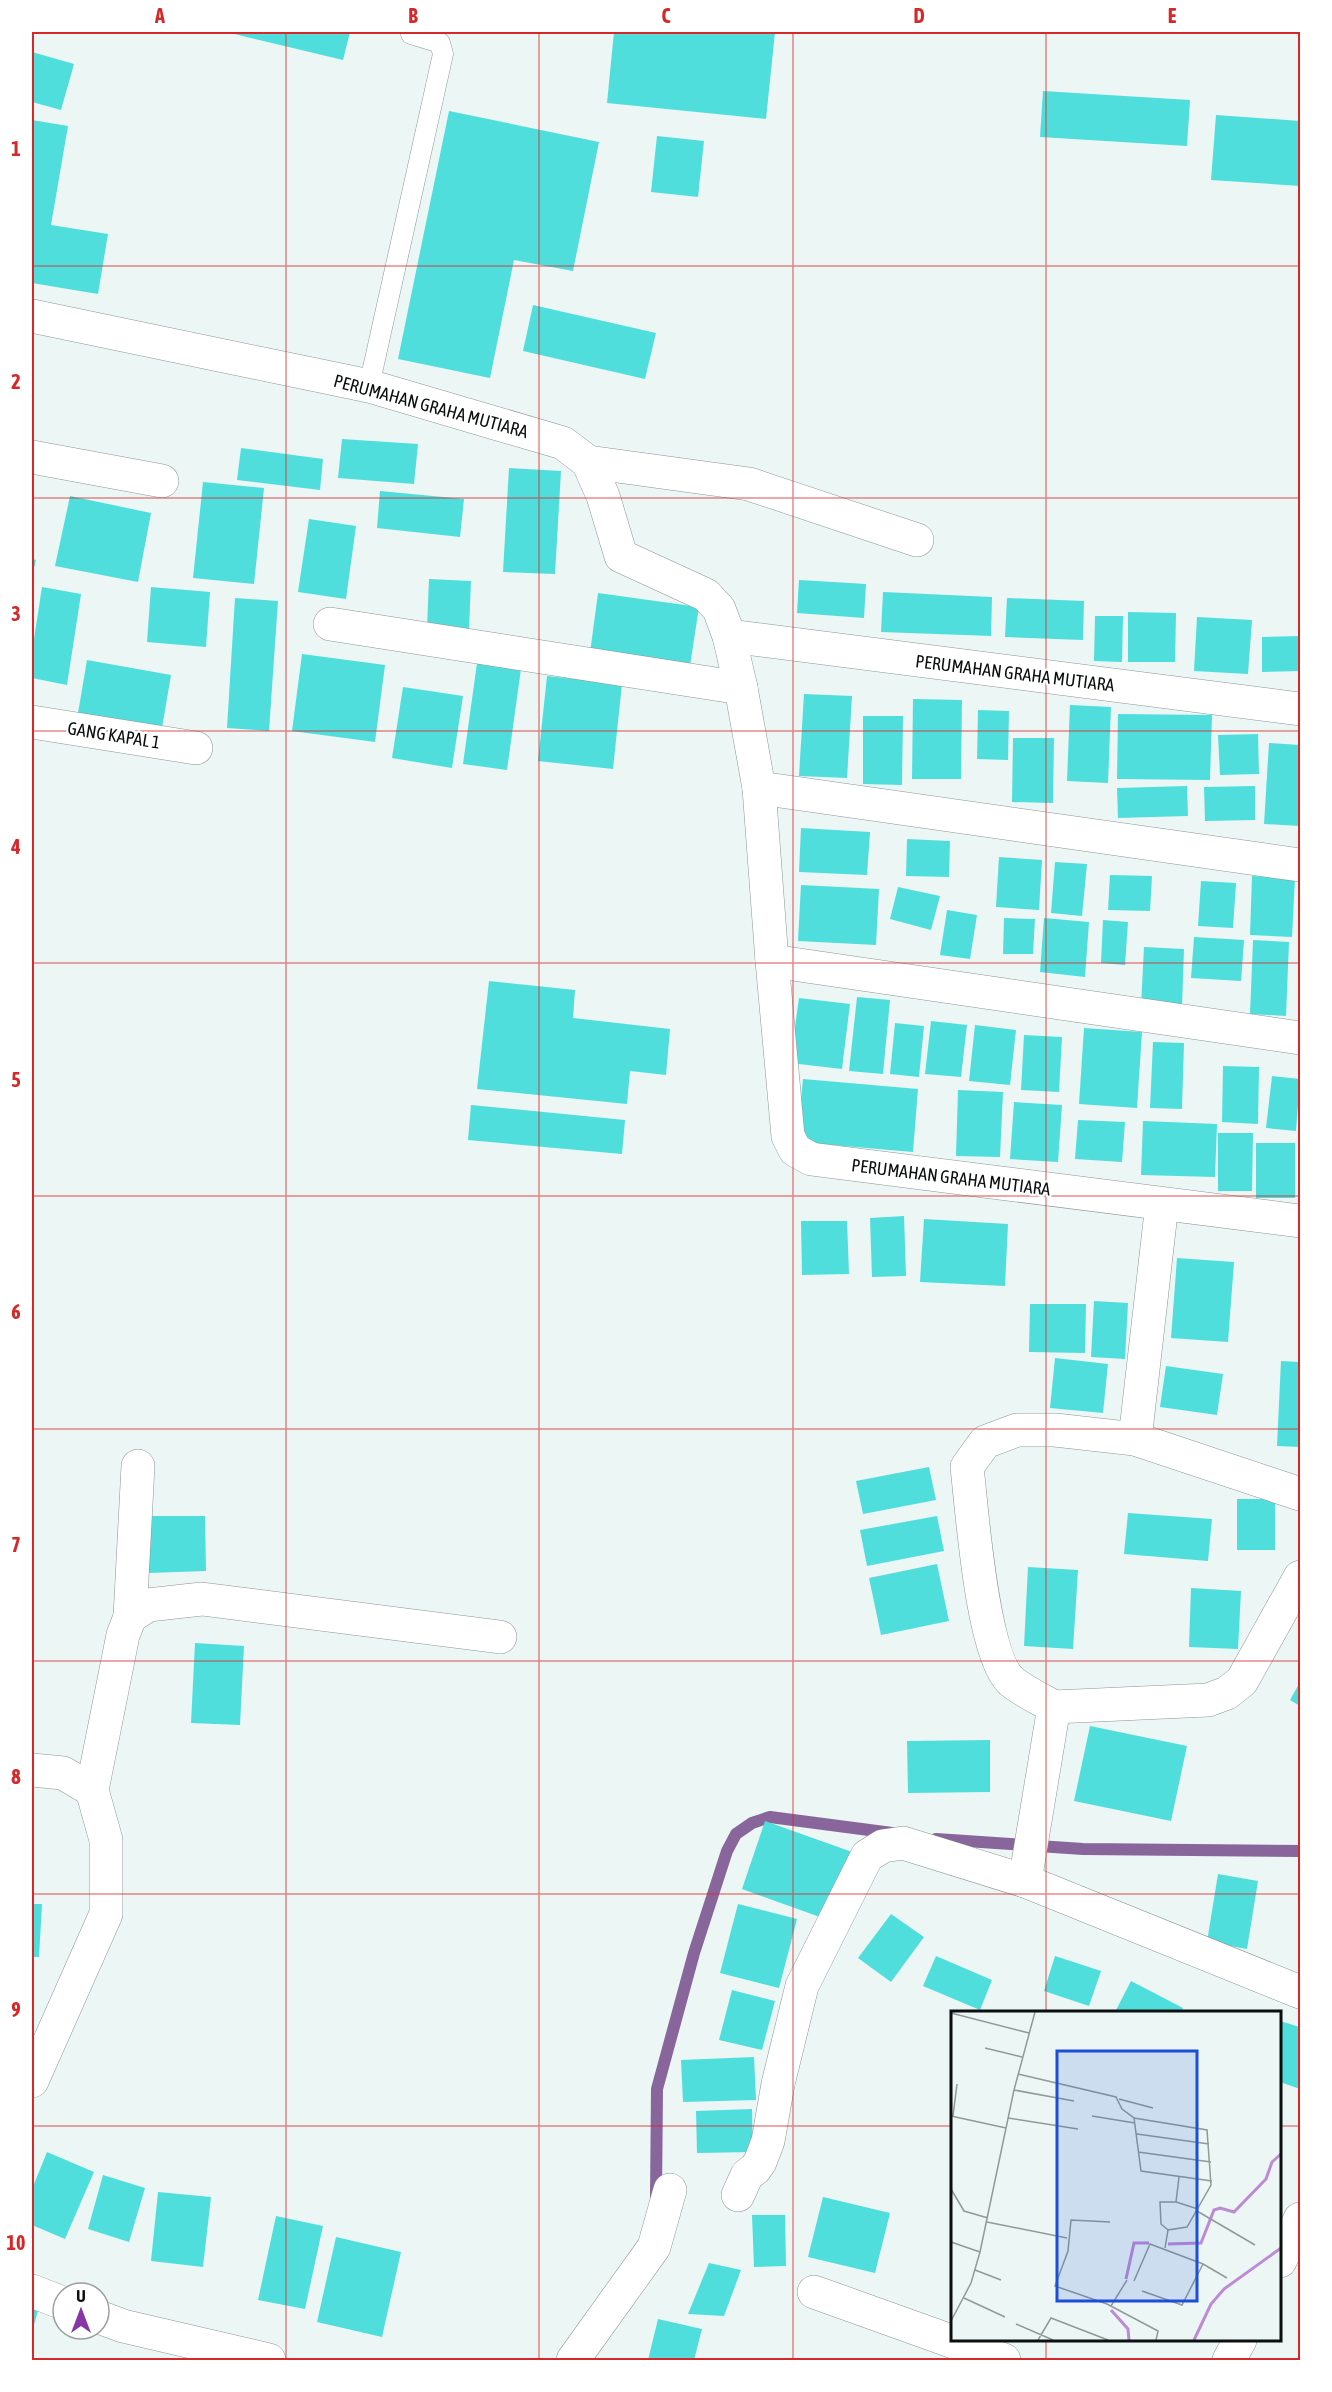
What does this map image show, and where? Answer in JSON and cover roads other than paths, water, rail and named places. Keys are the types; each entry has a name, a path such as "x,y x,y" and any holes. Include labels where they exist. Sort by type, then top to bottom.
{"street":[{"name":"PERUMAHAN GRAHA MUTIARA","path":"32,316 369,386 563,443 588,462 603,496 621,556 706,595 719,609 729,636 759,788 788,1136 795,1150 811,1159 1300,1221"},
{"path":"32,457 162,481"},
{"path":"588,462 749,484 917,540"},
{"path":"330,624 741,688"},
{"name":"PERUMAHAN GRAHA MUTIARA","path":"729,636 1300,710"},
{"name":"GANG KAPAL 1","path":"32,722 196,748"},
{"path":"759,788 1300,865"},
{"path":"772,961 1300,1038"},
{"path":"1135,1439 1162,1204"},
{"path":"1300,1494 1135,1439 1055,1430 1017,1430 985,1442 967,1467 983,1602 993,1649 1010,1680 1054,1707 1208,1700 1227,1693 1242,1681 1300,1577"},
{"path":"32,2081 106,1914 106,1840 92,1790 123,1635 130,1617 138,1466"},
{"path":"130,1617 148,1605 202,1599 500,1638"},
{"path":"1025,1881 1054,1707"},
{"path":"32,1770 63,1773 92,1790"},
{"path":"738,2195 747,2175 760,2162 768,2141 778,2084 801,1986 867,1856 883,1846 903,1843 1025,1881 1300,1992"},
{"path":"573,2361 654,2247 670,2190"},
{"path":"1281,2259 1300,2219"},
{"path":"32,2292 51,2299"},
{"path":"814,2292 1004,2361"},
{"path":"111,2322 269,2361"},
{"path":"1229,2361 1239,2341"}],"lane":[{"path":"369,386 443,54 440,43 411,34"}],"waterway":[{"path":"656,2197 657,2089 694,1953 727,1851 736,1834 752,1823 770,1817 892,1833"},
{"path":"936,1839 1083,1849 1300,1851"}]}
